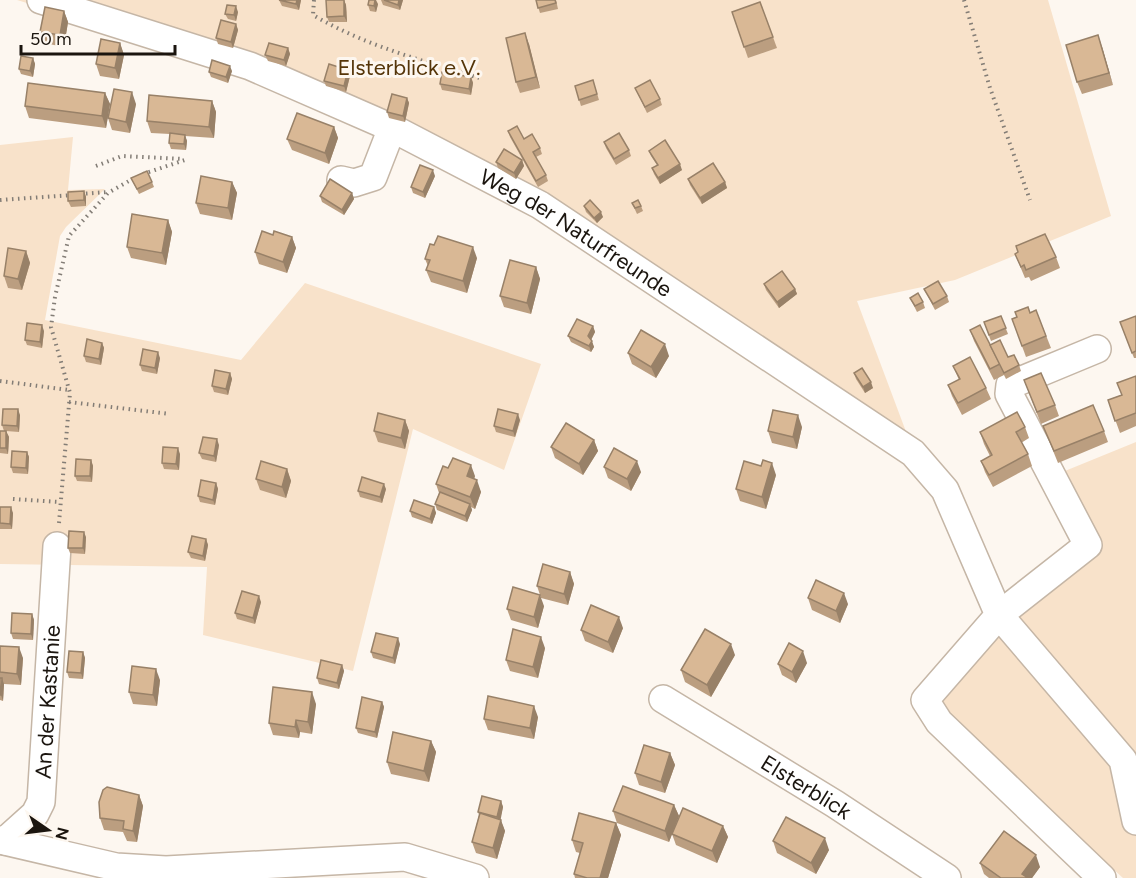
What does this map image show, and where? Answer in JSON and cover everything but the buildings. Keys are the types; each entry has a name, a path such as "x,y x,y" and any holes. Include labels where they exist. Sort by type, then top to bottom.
{"street":[{"name":"Weg der Naturfreunde","path":"41,0 250,66 392,128 540,205 913,453 945,490 999,615 1123,760 1136,821"},
{"path":"341,180 354,183 373,177 392,128"},
{"path":"1097,349 1010,385 1009,394 1088,545 999,615 925,700 939,722 1102,878"},
{"name":"An der Kastanie","path":"3,840 35,814 41,802 57,546"},
{"name":"Elsterblick","path":"663,699 835,804 947,878"},
{"path":"3,840 116,872 405,857 475,878"}],"path":[{"path":"314,0 313,15 372,46 479,78"},
{"path":"964,0 990,88 1030,200"},
{"path":"57,546 69,390 51,322 69,236 109,192 157,168 188,159 122,156 96,166"},
{"path":"0,200 109,192"},
{"path":"0,381 69,390"},
{"path":"69,402 170,414"},
{"path":"13,499 60,502"}],"green space":[{"name":"Elsterblick e.V.","path":"17,0 1048,0 1111,216 955,280 857,301 911,445 473,158 129,34"},
{"path":"73,137 68,190 105,189 66,227 60,236 45,320 241,360 305,283 541,364 504,470 413,429 353,671 203,635 207,567 0,564 0,145"},
{"path":"1136,442 1136,878 1123,878 982,750 926,685 1092,536 1060,473"}]}
